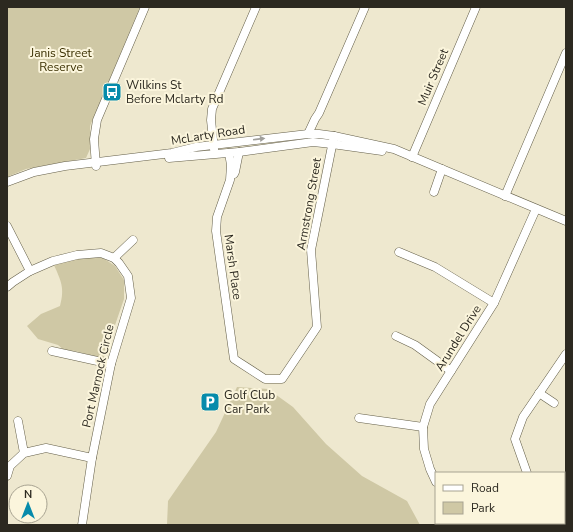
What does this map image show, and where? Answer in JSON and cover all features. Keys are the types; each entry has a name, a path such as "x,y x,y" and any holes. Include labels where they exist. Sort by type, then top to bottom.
{"street":[{"path":"96,164 94,139 97,120 145,7"},
{"path":"215,154 211,120 212,109 256,7"},
{"path":"313,136 315,119 319,113 365,7"},
{"name":"Muir Street","path":"412,157 476,7"},
{"path":"505,196 566,53"},
{"name":"McLarty Road","path":"7,182 34,172 65,166 234,152 313,136"},
{"name":"McLarty Road","path":"7,187 33,177 51,173 96,164 172,153 196,147 234,142 313,136 394,149 566,221"},
{"name":"Armstrong Street","path":"234,359 265,379 282,379 318,326 311,250 333,140"},
{"name":"Marsh Place","path":"234,142 235,172 230,180 217,217 216,231 234,359"},
{"path":"434,192 442,169"},
{"name":"Arundel Drive","path":"435,480 424,449 423,427 430,404 494,303 536,209"},
{"path":"7,226 30,271"},
{"path":"7,287 30,271 77,255 101,253 114,258 133,240"},
{"path":"399,252 435,267 494,303"},
{"name":"Port Marnock Circle","path":"82,525 92,458 111,364 131,298 128,276 114,258"},
{"path":"396,336 415,345 452,371"},
{"path":"52,351 111,364"},
{"path":"526,472 515,439 523,417 566,354"},
{"path":"539,393 554,403"},
{"path":"359,418 423,427"},
{"path":"18,420 24,452"},
{"path":"7,476 10,466 24,452 46,448 92,458"}],"green space":[{"name":"Janis Street Reserve","path":"7,7 140,7 90,126 90,149 86,158 26,169 7,177"},
{"path":"93,255 103,258 115,266 124,280 124,299 104,357 64,350 58,345 38,339 27,326 41,314 60,306 62,285 54,265"},
{"path":"237,387 268,389 293,407 326,444 362,476 407,501 420,525 167,525 168,501 216,432"}],"place":[{"name":"Wilkins St Before Mclarty Rd","path":"112,92"},
{"name":"Golf Club Car Park","path":"210,402"}]}
